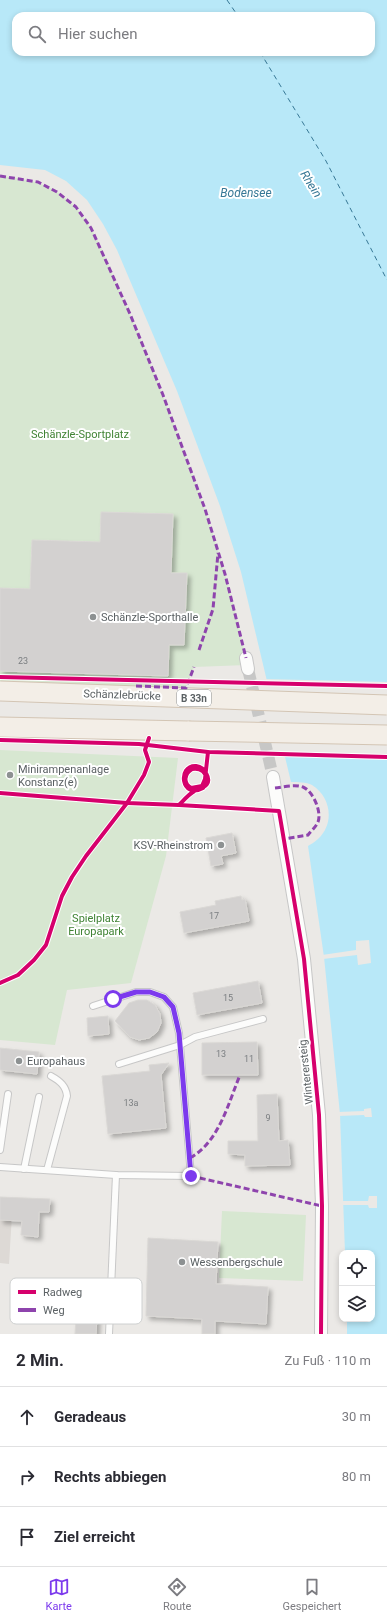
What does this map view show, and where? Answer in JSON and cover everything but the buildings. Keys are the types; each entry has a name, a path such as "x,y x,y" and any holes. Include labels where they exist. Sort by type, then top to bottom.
{"main road":[{"name":"Schänzlebrücke","path":"0,691 387,705"},
{"path":"0,728 387,735"}],"street":[{"name":"Winterersteig","path":"272,777 304,959 319,1115 322,1206 321,1334"}],"lane":[{"path":"0,1167 116,1175 191,1176 180,1045 177,1018 173,1007 164,997 150,992 136,992 92,1006"},
{"path":"119,1064 180,1045 195,1037 263,1019"},
{"path":"47,1170 68,1096 62,1083 51,1076"},
{"path":"0,1150 8,1094"},
{"path":"24,1169 39,1097"},
{"path":"111,1278 116,1175"},
{"path":"109,1324 109,1334"}],"shaded area":[{"path":"0,1197 13,1198 9,1264 0,1263"}],"green space":[{"name":"Schänzle-Sportplatz","path":"0,176 32,181 51,188 59,193 76,208 96,238 148,357 197,487 229,587 247,665 194,667 186,688 0,682 0,671 168,676 169,645 184,645 187,574 171,573 173,514 101,512 100,542 32,540 30,589 0,588"},
{"name":"Spielplatz Europapark","path":"0,750 178,758 166,856 131,983 67,990 55,1045 0,1040"},
{"path":"222,1211 306,1215 303,1281 219,1278"}],"water":[{"name":"Bodensee","path":"0,0 387,0 387,1334 347,1334 347,1322 375,1322 375,1250 345,1250 340,1114 324,957 308,846 318,839 327,826 329,818 327,803 318,790 312,785 291,782 241,572 220,506 177,391 117,250 103,224 87,200 66,181 45,170 0,165"}],"pier":[{"path":"264,679 387,682 387,758 282,754"},
{"path":"369,940 371,963 358,965 357,955 323,959 322,955 356,950 356,941"},
{"path":"371,1108 372,1117 365,1117 364,1115 338,1116 338,1112 364,1111 364,1109"},
{"path":"369,1196 377,1196 377,1208 369,1208 368,1205 342,1205 342,1201 368,1201"}],"ferry route":[{"path":"227,0 235,12"},
{"path":"262,56 326,161 387,280"}],"tunnel":[{"path":"248,669 273,777"}],"marked path":[{"path":"0,176 38,182 57,192 76,207 91,228 130,314 163,395 205,509 225,574 246,658"},
{"path":"199,650 213,609 218,553"},
{"path":"136,686 186,688 194,667"},
{"path":"275,788 300,786 307,789 316,802 319,813 318,822 308,835 284,839"},
{"path":"190,1158 200,1151 215,1132 227,1110 240,1075"},
{"path":"191,1176 322,1206"}],"cycle path":[{"path":"0,677 387,686"},
{"path":"0,983 18,975 34,960 46,945 62,896 72,877 86,856 127,803 144,775 149,762 145,750 149,738"},
{"path":"0,740 139,744 208,752 387,757"},
{"path":"179,805 187,796 191,793 196,791 199,789 202,788 205,786 207,784 208,778 206,773 205,772 203,769 199,767 196,766 190,767 186,771 184,776 184,781 186,786 190,789 196,790 203,788 207,781 207,776 204,771 200,768 190,768 186,772 184,778 184,780 185,782 186,785 191,789 198,789 202,786 205,783 206,779 205,775 203,771 198,769 192,769 186,776 187,784 191,788 202,786 205,779 208,752"},
{"path":"0,793 127,803 279,811 304,959 319,1115 322,1206 321,1334"}],"place":[{"name":"Schänzle-Sporthalle","path":"93,617"},
{"name":"Minirampenanlage Konstanz(e)","path":"10,775"},
{"name":"KSV-Rheinstrom","path":"221,845"},
{"name":"Europahaus","path":"19,1061"},
{"name":"Wessenbergschule","path":"182,1262"}],"route":[{"path":"113,999 136,992 150,992 164,997 173,1007 177,1018 179,1033 191,1176"}],"water label":[{"name":"Rhein","path":"311,184"}]}
